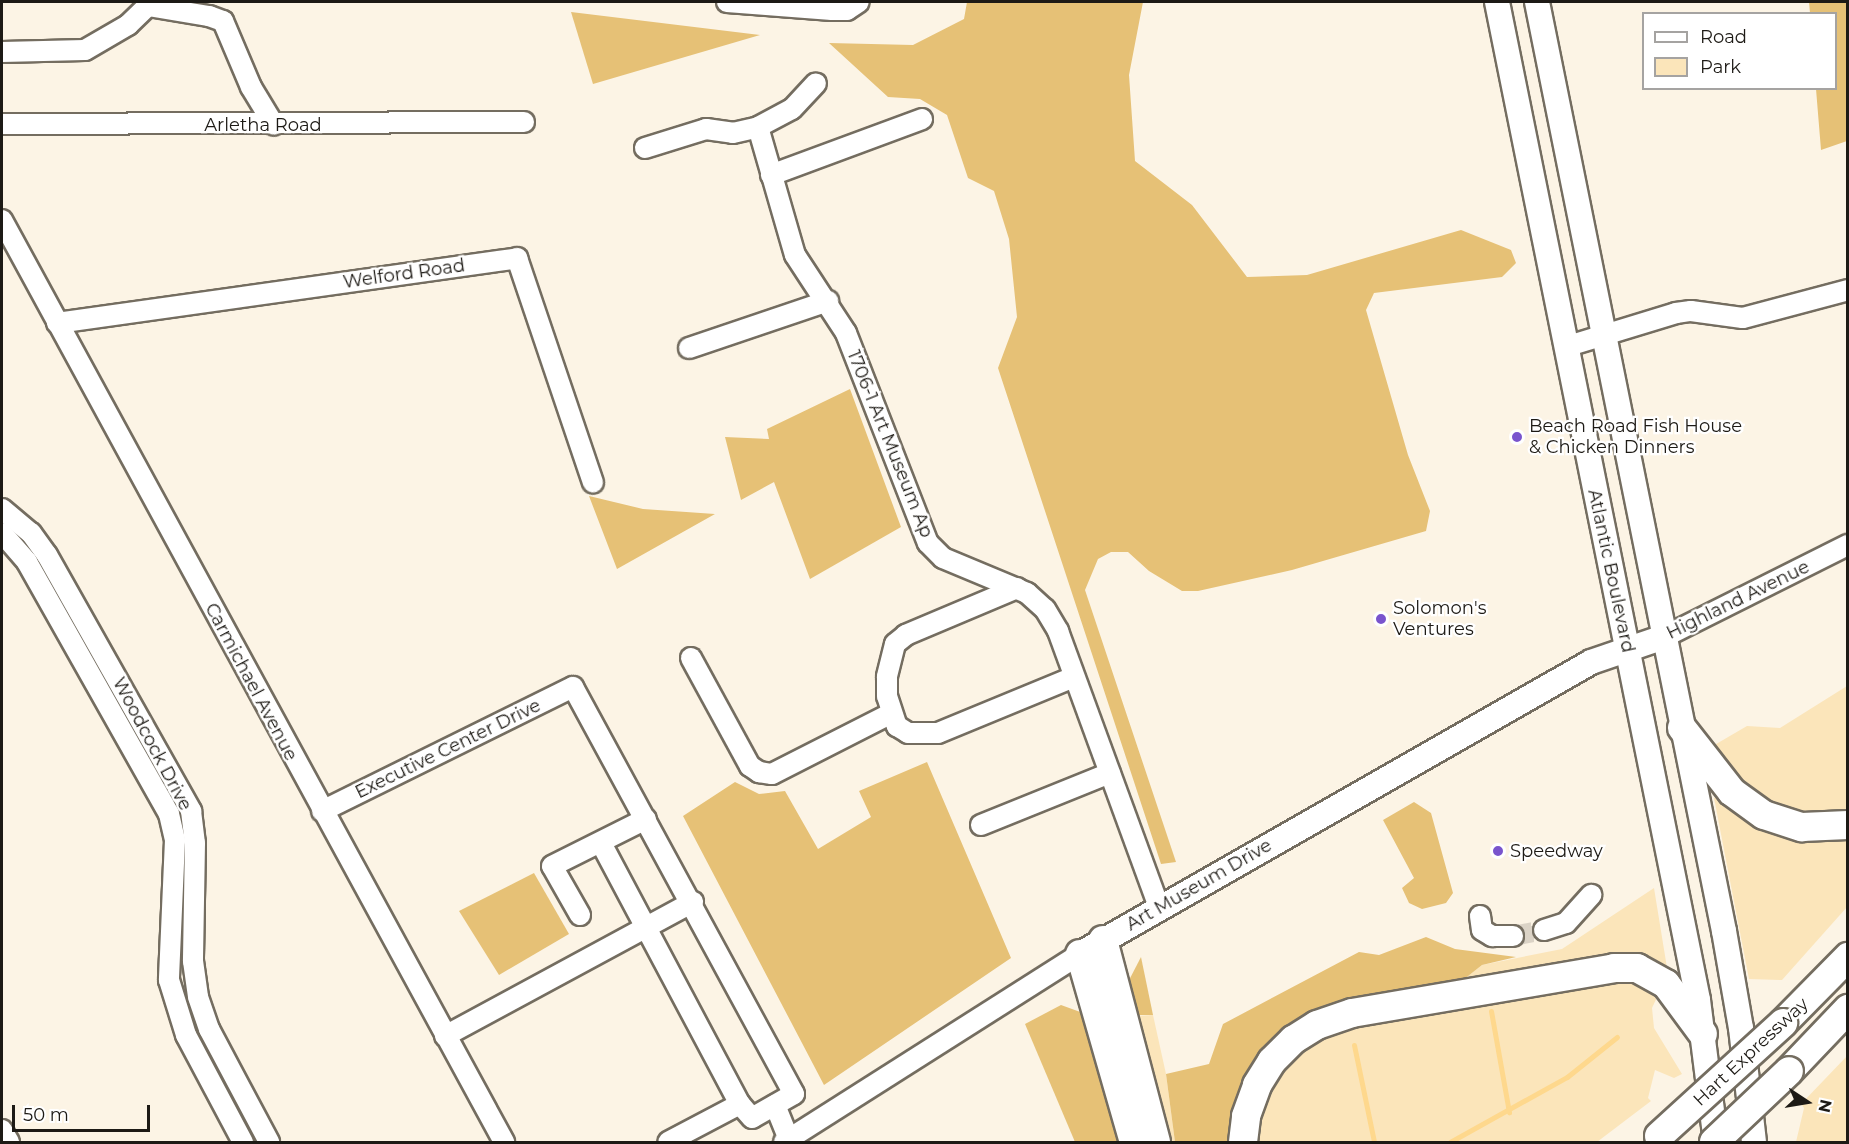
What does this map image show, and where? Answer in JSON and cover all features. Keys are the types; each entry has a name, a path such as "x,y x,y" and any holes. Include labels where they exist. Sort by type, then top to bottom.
{"highway":[{"path":"1682,728 1732,792 1764,815 1802,827 1848,825"},
{"path":"1091,947 1134,1143"},
{"path":"1091,947 1156,1143"},
{"name":"Hart Expressway","path":"1655,1139 1783,1023 1848,957"},
{"path":"1243,1143 1246,1116 1257,1085 1272,1061 1293,1040 1317,1025 1352,1013 1614,968 1637,968 1666,984 1703,1034"},
{"name":"Hart Expressway","path":"1715,1143 1789,1071 1848,1009"}],"main road":[{"name":"Atlantic Boulevard","path":"1497,2 1703,1034 1715,1143"},
{"path":"1537,2 1741,1028 1754,1143"},
{"name":"Highland Avenue","path":"1627,649 1664,637"},
{"name":"Art Museum Drive","path":"1091,947 1591,662 1627,649"}],"street":[{"path":"727,2 847,10 859,2"},
{"path":"2,52 85,50 128,25 148,6 163,5 223,21 251,87 274,125"},
{"path":"645,148 706,129 733,133 758,127 792,109 816,83"},
{"path":"771,175 922,119"},
{"name":"Arletha Road","path":"2,124 274,125 524,122"},
{"name":"1706-1 Art Museum Ap","path":"758,127 795,255 828,301 861,369 928,543 943,558 1017,588 1045,609 1058,631 1160,907"},
{"name":"Carmichael Avenue","path":"2,220 504,1143"},
{"name":"Welford Road","path":"57,323 517,258 592,482"},
{"path":"1565,347 1691,311 1743,318 1848,290"},
{"path":"689,348 828,301"},
{"name":"Woodcock Drive","path":"2,509 30,533 47,555 191,811 195,843 193,961 198,997 209,1029 269,1143"},
{"name":"Woodcock Drive","path":"2,533 27,561 169,814 175,840 170,980 186,1035 243,1143"},
{"name":"Highland Avenue","path":"1664,637 1848,545"},
{"path":"1017,588 906,635 895,644 887,677 890,714 908,733 938,733 1074,677"},
{"path":"692,658 750,766 759,772 772,774 890,714"},
{"name":"Executive Center Drive","path":"322,811 573,687 646,819"},
{"path":"981,825 1110,773"},
{"path":"580,915 552,866 646,819 693,902 794,1095 752,1118 740,1104 601,843"},
{"path":"1544,930 1566,923 1591,895"},
{"path":"445,1036 693,902"},
{"path":"1480,916 1482,930 1492,936 1513,936"},
{"name":"Art Museum Drive","path":"787,1141 1091,947"},
{"path":"668,1143 740,1104"},
{"path":"775,1105 787,1141"},
{"path":"2,1130 9,1143"}],"green space":[{"path":"1847,686 1847,816 1805,819 1750,796 1711,747 1747,726 1780,728"},
{"path":"1724,796 1847,833 1847,907 1782,980 1749,979 1714,798"},
{"path":"1654,888 1668,974 1458,984 1482,965 1562,949"},
{"path":"1620,976 1659,993 1652,1008 1654,1028 1682,1074 1674,1078 1655,1070 1648,1098 1651,1101 1597,1142 1252,1142 1256,1111 1293,1052 1349,1022"},
{"path":"1153,1015 1166,1074 1175,1142 1167,1142 1134,1016"},
{"path":"1847,1056 1847,1142 1796,1142 1804,1108 1801,1104"}],"shaded area":[{"path":"967,2 1143,2 1129,75 1135,161 1192,205 1247,277 1307,275 1461,230 1511,250 1516,263 1502,277 1374,293 1366,310 1408,455 1430,511 1426,531 1292,570 1198,591 1182,591 1149,571 1128,552 1111,552 1098,559 1085,590 1176,862 1161,864 998,368 1017,317 1009,239 994,191 968,178 947,115 920,99 888,97 829,43 913,45 964,19"},
{"path":"1809,2 1847,2 1847,141 1821,150 1816,90 1837,90 1837,12 1810,12"},
{"path":"571,12 760,35 593,84"},
{"path":"850,389 901,527 810,579 774,482 741,500 725,437 769,439 767,429"},
{"path":"589,496 643,509 715,514 617,569"},
{"path":"927,762 1011,958 824,1085 683,816 735,782 759,794 785,791 818,849 871,817 859,791"},
{"path":"1414,802 1431,813 1453,893 1446,903 1422,909 1409,903 1402,888 1414,878 1383,820"},
{"path":"534,873 569,934 499,975 459,911"},
{"path":"1426,937 1455,949 1516,957 1482,965 1458,984 1309,1021 1237,1142 1175,1142 1166,1074 1209,1064 1223,1024 1359,952 1379,955"},
{"path":"1141,957 1153,1015 1134,1015 1126,986"},
{"path":"1061,1005 1083,1013 1128,1142 1075,1142 1025,1024"}],"waterway":[{"path":"1491,1011 1509,1112"},
{"path":"1450,1142 1567,1077 1617,1037"},
{"path":"1354,1045 1374,1142"}],"tunnel":[{"path":"1513,936 1544,930"}],"place":[{"name":"Beach Road Fish House & Chicken Dinners","path":"1517,437"},
{"name":"Solomon's Ventures","path":"1381,619"},
{"name":"Speedway","path":"1498,851"}]}
